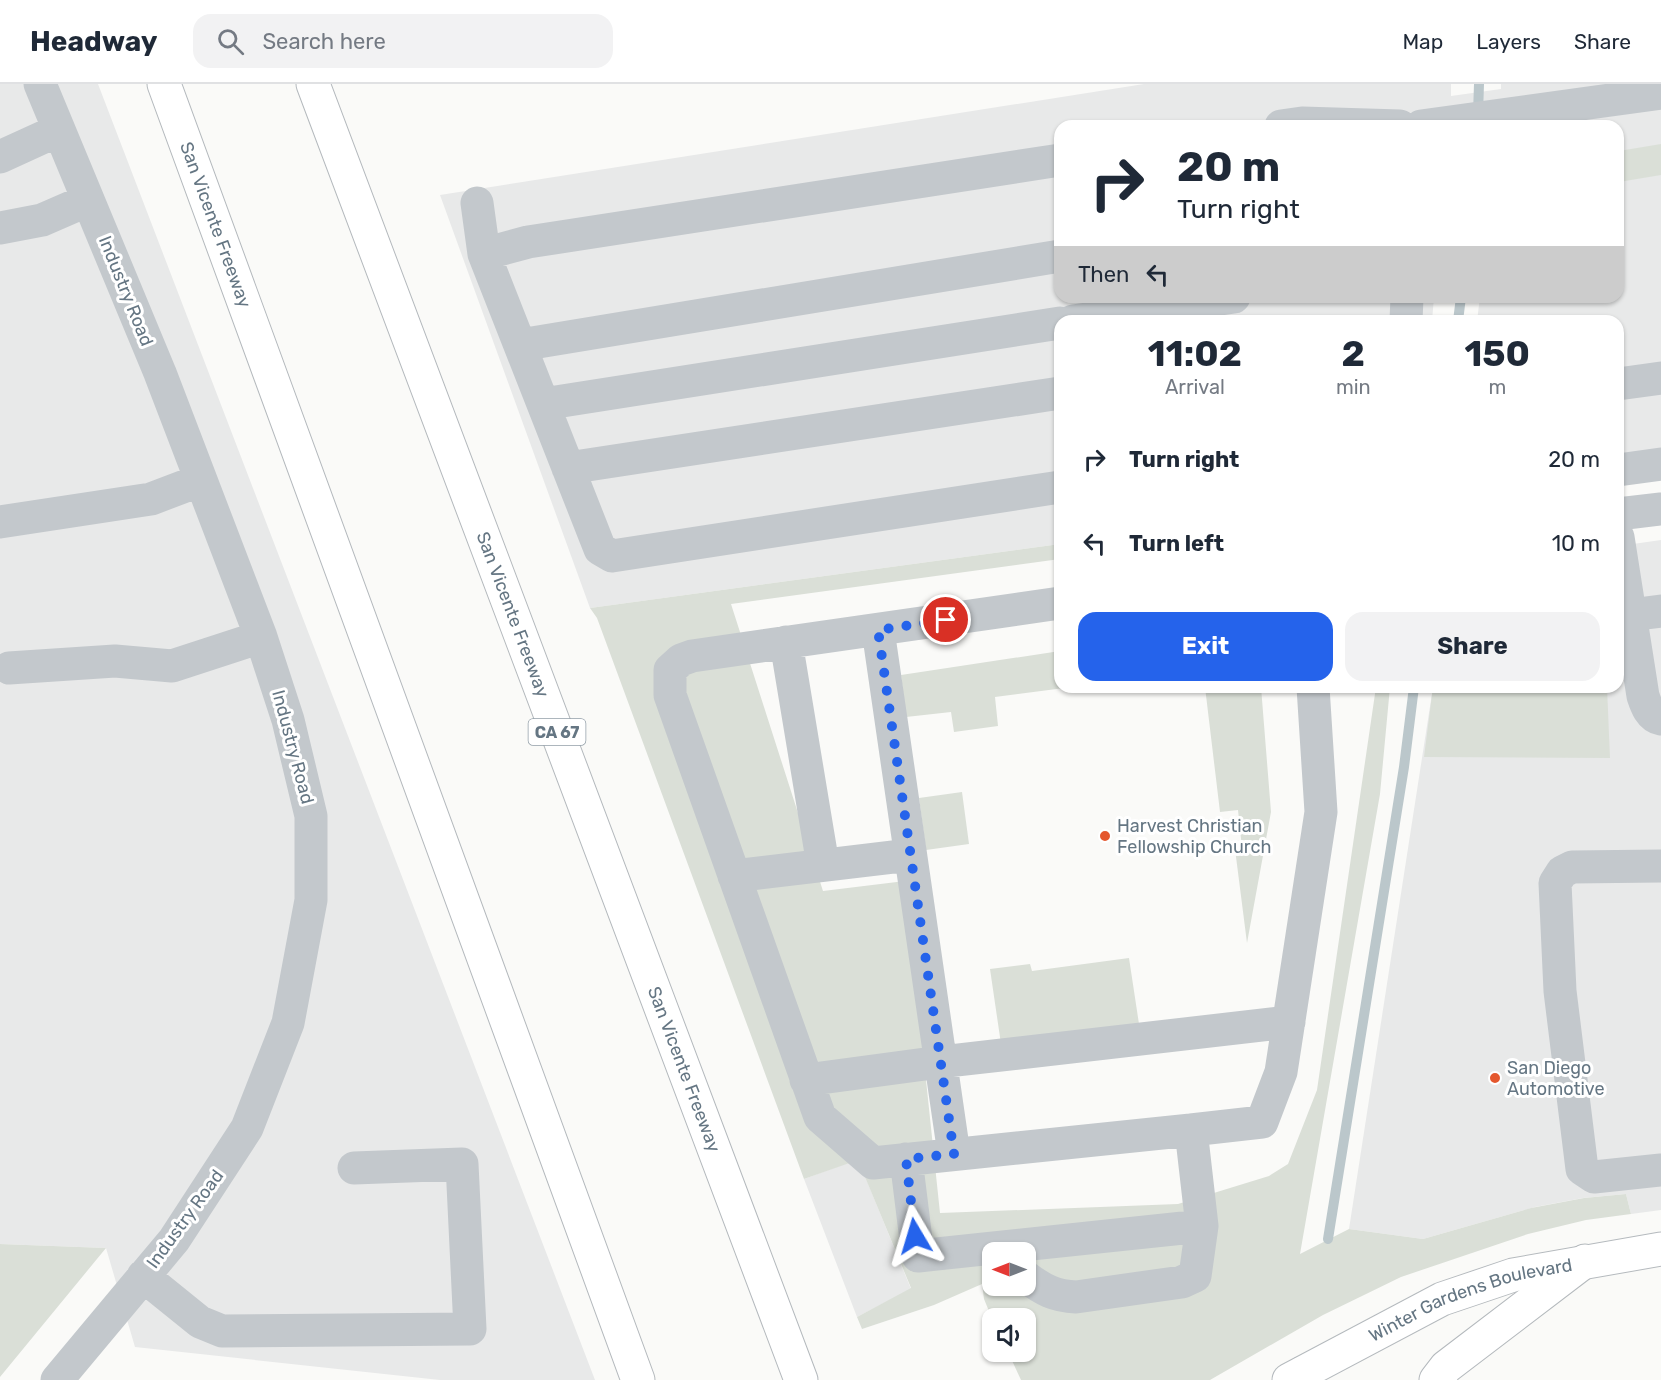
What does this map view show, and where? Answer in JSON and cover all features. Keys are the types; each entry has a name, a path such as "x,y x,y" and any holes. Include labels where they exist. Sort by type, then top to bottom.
{"main road":[{"name":"San Vicente Freeway","path":"164,84 638,1380"},
{"name":"San Vicente Freeway","path":"313,84 801,1380"},
{"name":"Winter Gardens Boulevard","path":"1300,1378 1442,1299 1513,1275 1661,1249"},
{"path":"1436,1380 1446,1367 1585,1261"}],"street":[{"name":"Industry Road","path":"40,84 201,480 261,637 288,720 311,816 311,900 288,1023 247,1128 174,1240 57,1380"},
{"path":"1472,120 1661,93"},
{"path":"0,157 59,130"},
{"path":"484,254 540,240 1054,161"},
{"path":"0,228 42,220 88,200"},
{"path":"477,203 484,254 600,549 612,556 1054,488"},
{"path":"520,345 1054,257"},
{"path":"1113,315 1194,303"},
{"path":"543,404 1054,324"},
{"path":"1624,383 1661,378"},
{"path":"568,468 1054,394"},
{"path":"1624,469 1661,464"},
{"path":"0,522 152,499 201,480"},
{"path":"1624,513 1661,509"},
{"path":"1624,553 1646,613 1643,696 1648,709 1656,718 1661,719"},
{"path":"1054,604 692,656 676,663 670,670 670,695 820,1117 873,1163 1262,1122 1281,1072 1321,812 1313,693"},
{"path":"878,630 954,1154"},
{"path":"9,668 115,661 172,666 261,637"},
{"path":"786,642 823,865"},
{"path":"735,876 910,855"},
{"path":"1661,866 1572,867 1562,872 1555,883 1556,951 1582,1169 1594,1177 1661,1170"},
{"path":"806,1080 940,1062 1289,1022"},
{"path":"1036,1285 1043,1291 1059,1296 1076,1297 1182,1282 1195,1275 1202,1226 1191,1130"},
{"path":"906,1159 918,1256 982,1251"},
{"path":"143,1276 200,1322 222,1331 470,1329 462,1164 354,1168"},
{"path":"1036,1245 1202,1226"}],"shaded area":[{"path":"0,84 98,84 595,1380 440,1380 135,1347 106,1248 0,1244"},
{"path":"1144,84 1451,84 1451,96 1501,89 1501,84 1661,84 1661,480 1624,484 1624,315 1478,315 1479,303 1624,303 1624,120 1054,120 1054,303 1434,303 1432,315 1054,315 1054,545 590,608 440,195"},
{"path":"1661,144 1661,175 1624,181 1624,150"},
{"path":"1661,540 1661,1210 1631,1214 1626,1194 1583,1198 1535,1207 1423,1239 1349,1229 1432,693 1624,693 1624,545"},
{"path":"1054,545 1054,560 731,604 823,891 905,881 940,1213 1178,1204 1269,1176 1288,1164 1317,1090 1375,693 1389,693 1380,794 1300,1254 1349,1229 1423,1239 1531,1208 1584,1198 1626,1194 1631,1214 1586,1220 1528,1234 1401,1277 1323,1315 1210,1380 1021,1380 1013,1362 1036,1362 1036,1308 988,1308 984,1296 1036,1296 1036,1242 982,1242 982,1284 934,1305 862,1329 857,1317 911,1288 858,1160 804,1179 597,618 590,608"},
{"path":"1054,652 1054,689 995,697 998,726 954,732 951,712 906,717 901,675"},
{"path":"1206,693 1261,693 1271,812 1247,943 1235,849 1242,848 1238,810 1220,812"},
{"path":"1432,693 1607,693 1610,758 1424,757"},
{"path":"962,792 969,844 926,850 919,798"},
{"path":"1129,958 1139,1024 1001,1044 990,969 1030,964 1032,971"},
{"path":"858,1159 911,1289 857,1317 804,1179"},
{"path":"0,1244 106,1248 0,1377"}],"waterway":[{"path":"1478,114 1479,84"},
{"path":"1459,315 1460,303"},
{"path":"1328,1239 1404,767 1413,693"}],"place":[{"name":"Harvest Christian Fellowship Church","path":"1105,836"},
{"name":"San Diego Automotive","path":"1495,1078"}],"route":[{"path":"915,1236 906,1159 954,1154 878,630 946,620"}]}
